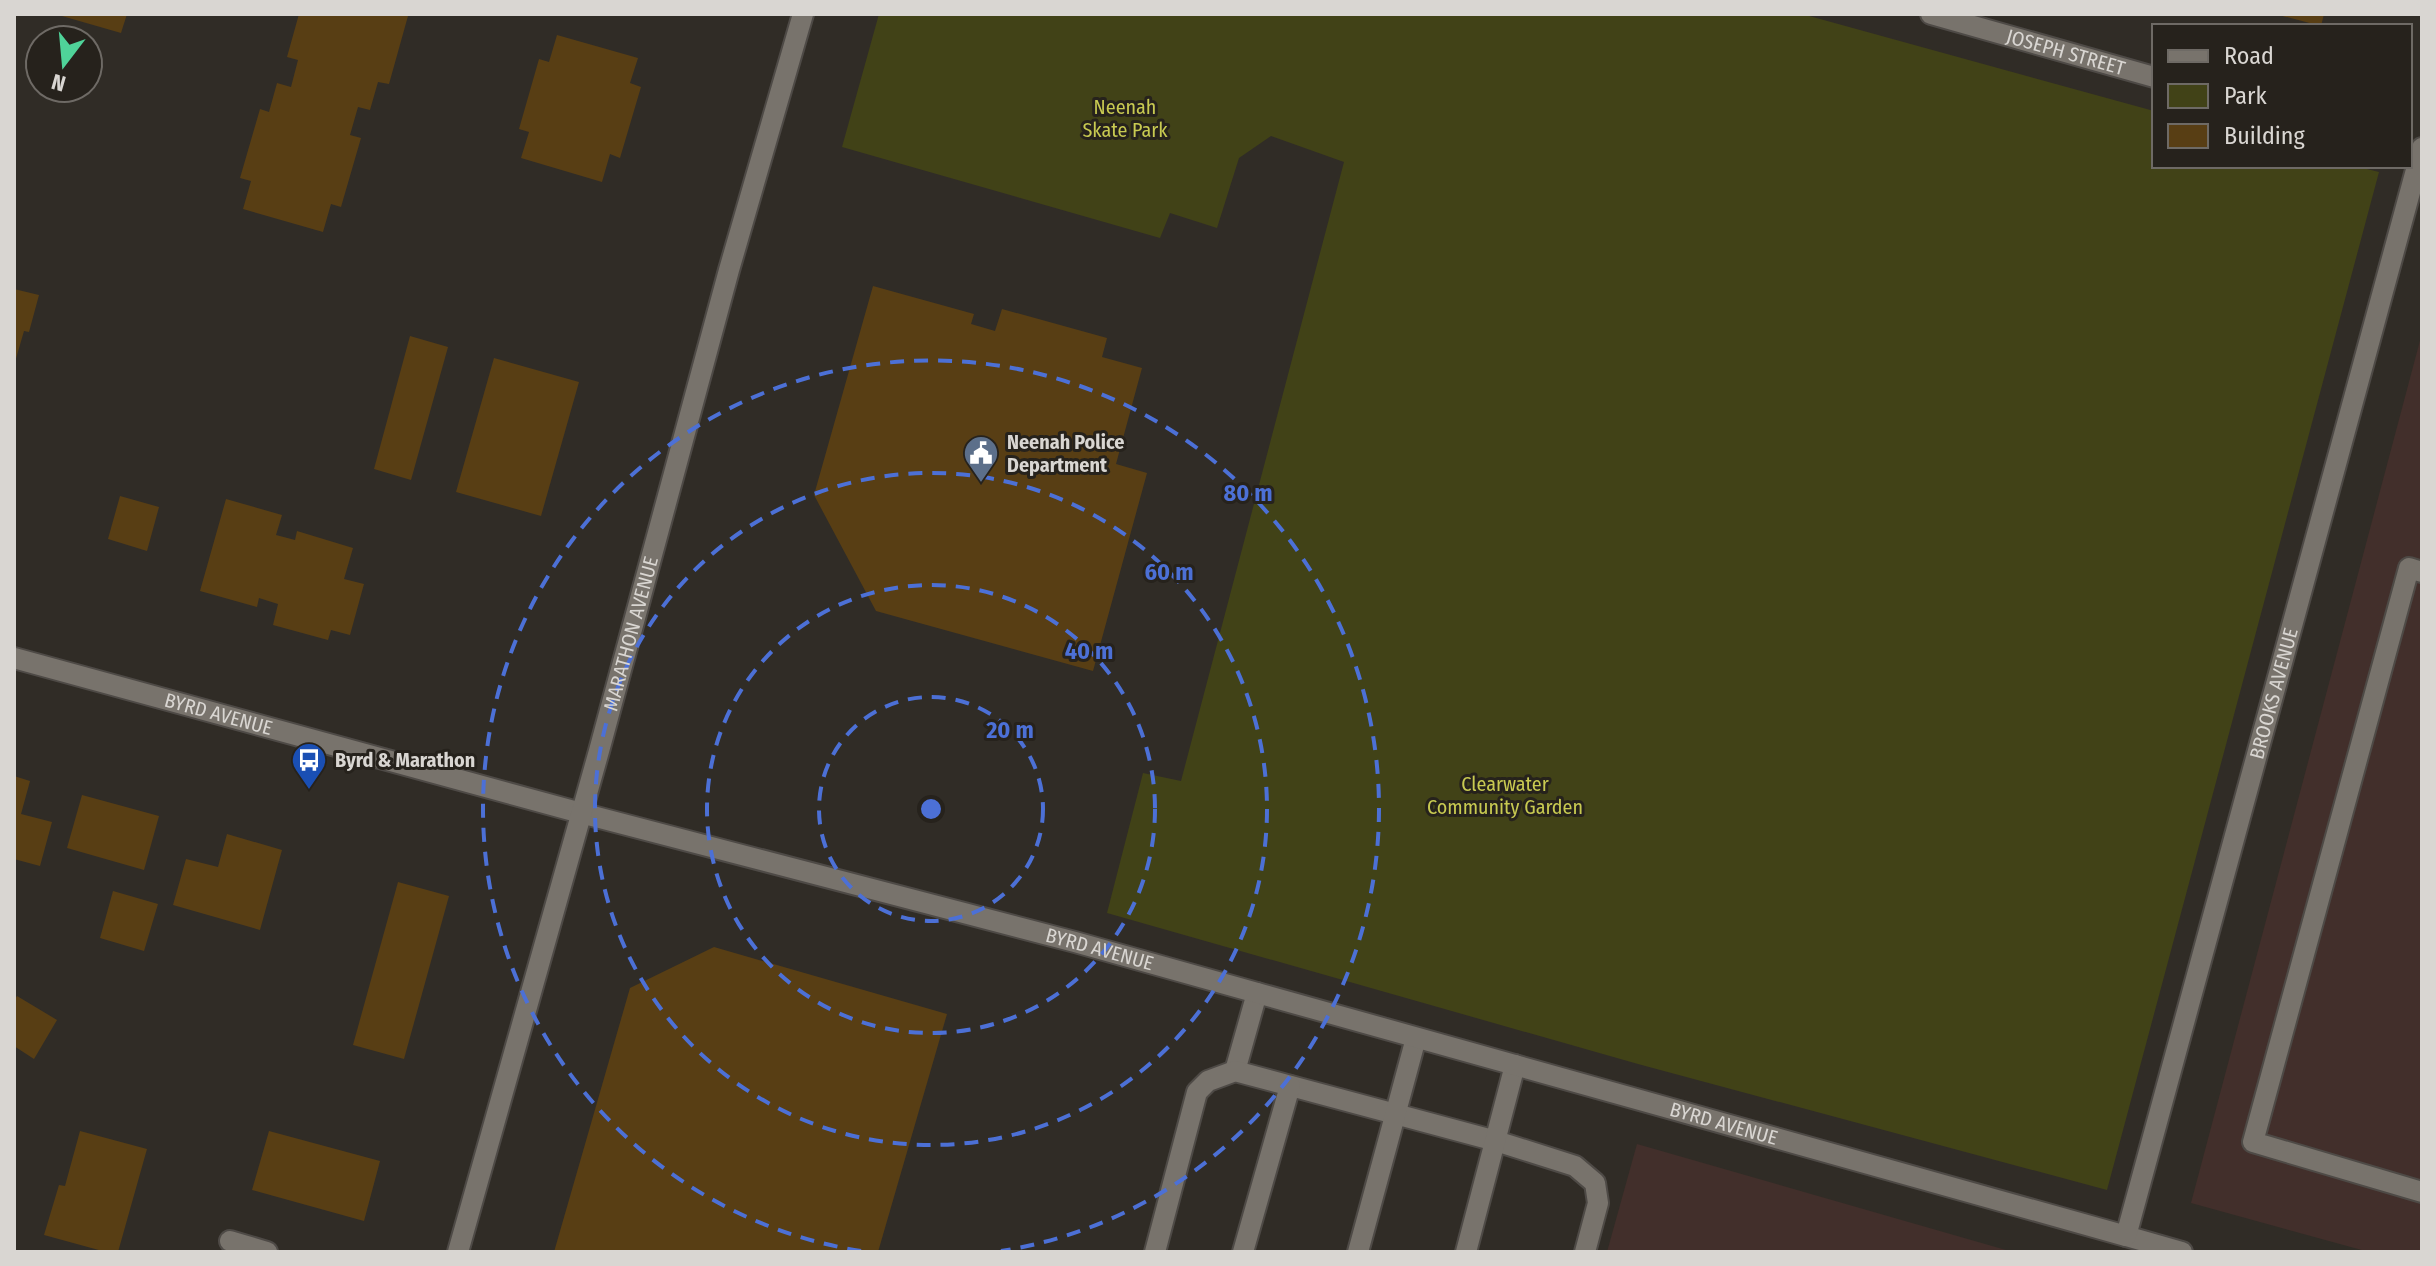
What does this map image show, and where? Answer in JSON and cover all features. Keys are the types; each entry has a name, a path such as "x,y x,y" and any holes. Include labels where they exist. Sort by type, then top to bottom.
{"street":[{"name":"MARATHON AVENUE","path":"458,1252 715,320 803,14"},
{"name":"JOSEPH STREET","path":"1931,14 2152,76"},
{"name":"BROOKS AVENUE","path":"2126,1236 2422,151"},
{"path":"2422,572 2409,568 2253,1142 2422,1192"},
{"name":"BYRD AVENUE","path":"14,658 581,813 1075,942 2182,1252"},
{"path":"1235,1071 1257,993"},
{"path":"1358,1252 1416,1038"},
{"path":"1466,1252 1515,1065"},
{"path":"1155,1252 1197,1092 1208,1081 1235,1071 1496,1141 1575,1166 1595,1183 1598,1203 1585,1252"},
{"path":"1243,1252 1290,1086"},
{"path":"230,1241 267,1252"}],"shaded area":[{"path":"2422,333 2422,1252 2369,1252 2191,1203"},
{"path":"1637,1144 2013,1252 1607,1252"}],"green space":[{"path":"879,14 1802,14 2152,110 2152,168 2363,168 2379,172 2107,1190 1638,1064 1107,913 1143,773 1181,781 1344,162 1271,136 1239,158 1217,228 1170,213 1160,238 842,147"}],"building":[{"path":"55,14 127,14 121,33 104,28 104,24 90,24"},
{"path":"299,14 408,16 389,84 378,82 370,110 358,107 350,135 361,138 341,207 331,204 323,232 243,209 251,181 240,178 260,109 269,112 277,83 291,87 298,60 287,57"},
{"path":"2275,14 2324,14 2322,24"},
{"path":"557,35 638,58 630,83 641,87 620,158 610,154 602,182 521,158 529,132 519,129 539,59 549,62"},
{"name":"Neenah Police Department","path":"873,286 974,314 971,324 995,331 1002,309 1107,338 1102,357 1142,368 1116,464 1147,473 1093,671 876,611 814,495"},
{"path":"14,289 39,295 29,332 24,331 15,362"},
{"path":"410,336 448,347 411,480 374,469"},
{"path":"494,358 579,382 541,516 456,492"},
{"path":"120,496 159,507 147,551 108,539"},
{"path":"226,499 282,515 276,535 295,540 297,531 353,548 344,579 364,584 350,635 331,630 328,640 273,625 278,604 259,598 257,607 200,591"},
{"path":"14,776 30,781 21,814 52,822 40,866 14,859"},
{"path":"82,795 159,816 144,870 67,848"},
{"path":"227,834 282,850 260,930 173,905 186,859 218,867"},
{"path":"398,882 449,896 404,1059 353,1045"},
{"path":"113,891 158,904 144,951 100,938"},
{"path":"714,947 947,1014 878,1252 554,1252 630,988"},
{"path":"17,996 57,1020 34,1059 14,1046 14,1001"},
{"path":"80,1131 147,1149 118,1252 106,1252 44,1235 59,1185 65,1186"},
{"path":"269,1131 380,1161 364,1221 252,1190"}],"place":[{"name":"Neenah Police Department","path":"981,484"},
{"name":"Byrd & Marathon","path":"309,791"}],"park label":[{"name":"Neenah Skate Park","path":"1125,118"},
{"name":"Clearwater Community Garden","path":"1505,796"}]}
